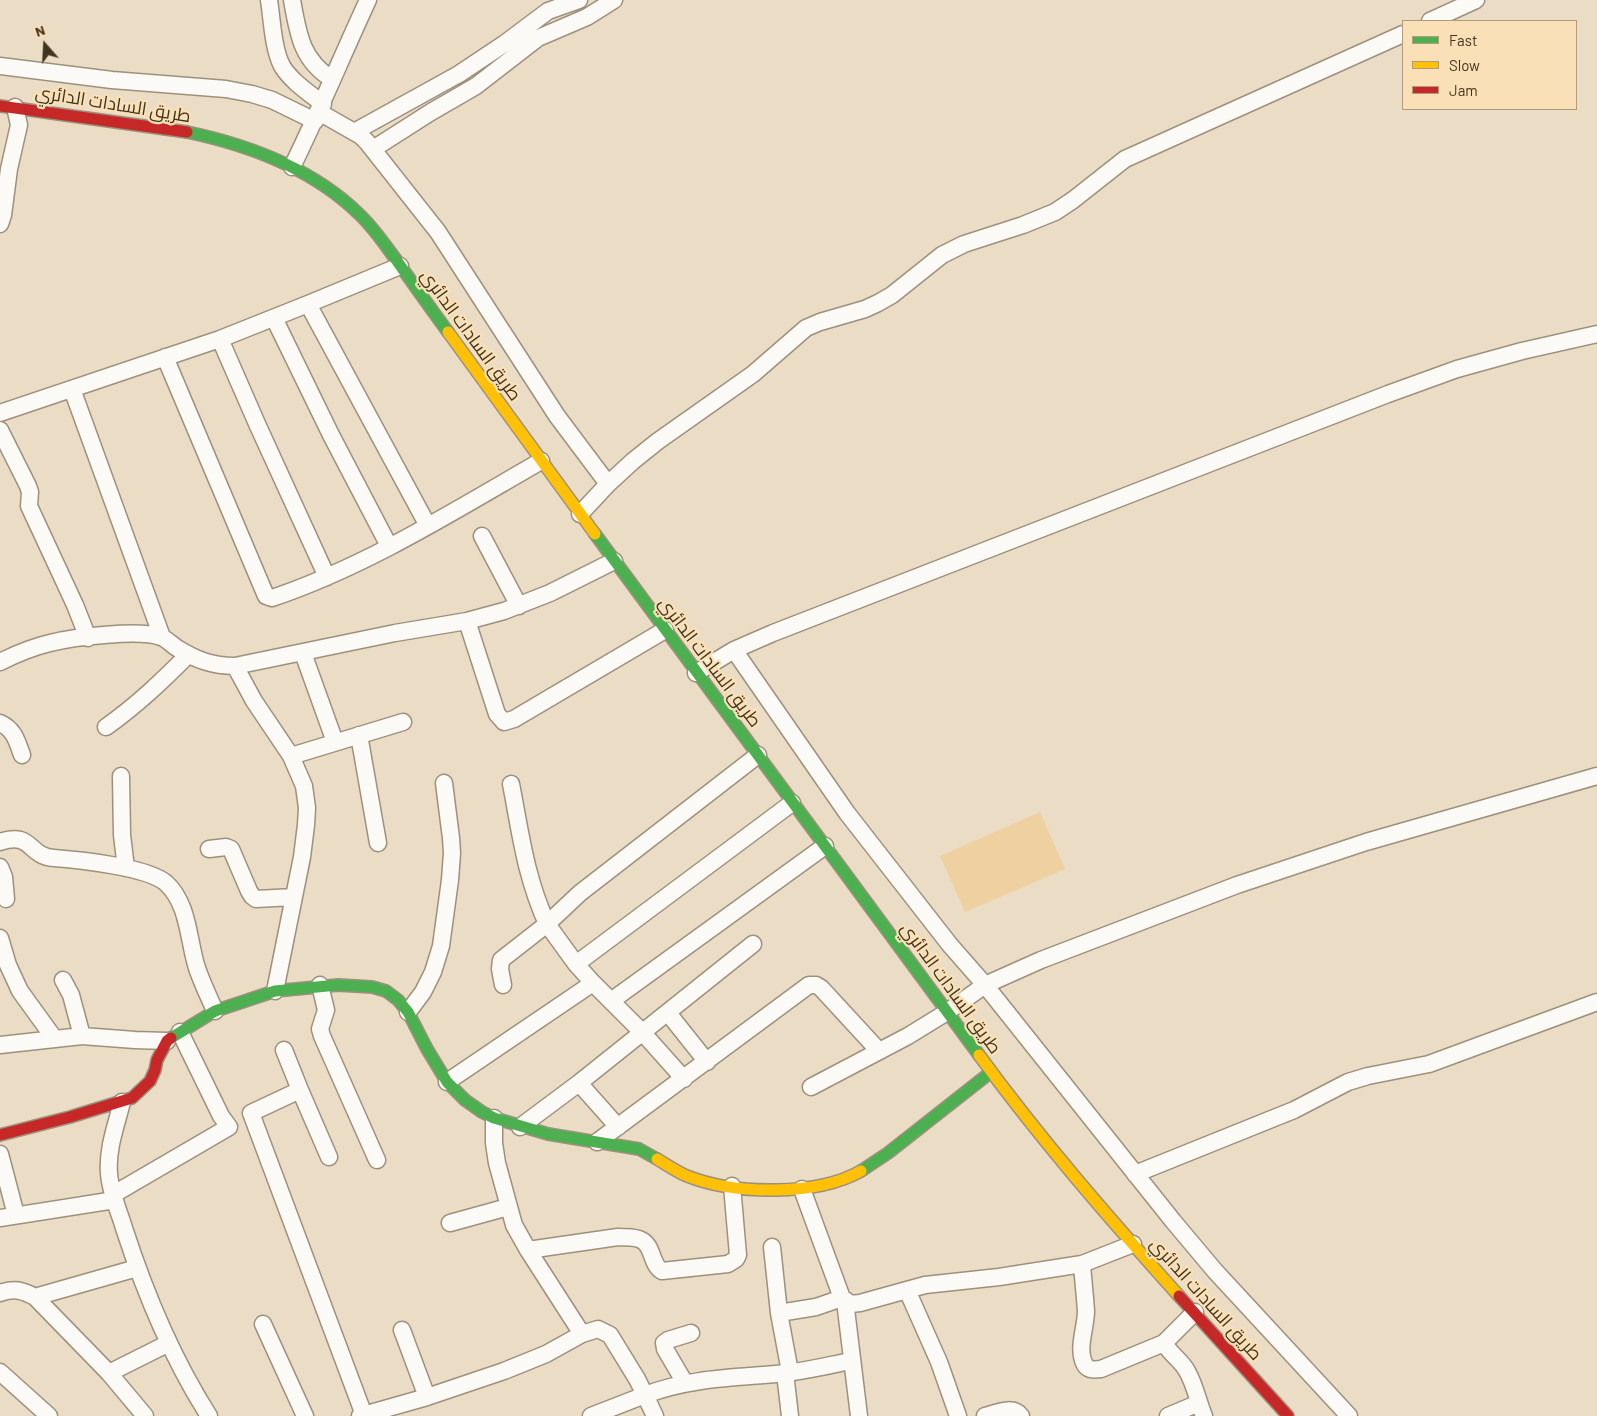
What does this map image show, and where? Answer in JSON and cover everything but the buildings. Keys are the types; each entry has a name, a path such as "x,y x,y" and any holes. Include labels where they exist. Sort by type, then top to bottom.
{"main road":[{"name":"طريق السادات الدائري","path":"8,106 178,130 216,138 254,150 317,180 360,214 400,266 696,673 826,846 990,1072 1049,1146 1132,1244 1196,1312 1288,1416"},
{"path":"0,1135 132,1098 150,1081 157,1060 173,1036 214,1011 275,991 320,985 359,985 386,991 398,1000 408,1012 447,1082 464,1100 494,1118 548,1134 645,1151 680,1174 732,1186 802,1189 831,1185 852,1176 877,1162 990,1072"}],"street":[{"path":"269,0 276,46 282,65 319,112"},
{"path":"292,0 305,51 311,62 322,73 332,79"},
{"path":"292,167 319,112 368,0"},
{"path":"354,132 459,74 504,44 548,11 579,0"},
{"path":"373,148 476,86 538,38 587,17 614,0"},
{"path":"1432,20 1476,0"},
{"path":"580,514 608,484 658,441 753,374 806,328 878,303 942,255 964,244 1023,225 1055,212 1125,159 1402,34"},
{"path":"0,66 112,80 226,89 319,112 354,132 373,148 438,232 552,409 608,484"},
{"path":"0,224 3,215 9,169 19,125 8,106"},
{"path":"0,413 220,339 400,266"},
{"path":"308,304 428,526"},
{"path":"274,318 331,435 389,546"},
{"path":"696,673 734,650 773,632 1388,394 1457,369 1522,351 1597,334"},
{"path":"220,339 327,577"},
{"path":"165,357 266,596 272,598 327,577 389,546 428,526 541,461"},
{"path":"72,389 162,637"},
{"path":"0,430 30,492 29,506 75,605 88,638"},
{"path":"482,536 519,606"},
{"path":"0,662 20,652 50,642 114,634 141,634 162,637 188,655 215,665 235,666 395,633 467,621 519,606 614,561"},
{"path":"467,621 497,714 504,722 514,719 665,630"},
{"path":"734,650 846,813 950,945 985,985 1215,1271 1349,1416"},
{"path":"304,653 335,742"},
{"path":"106,727 158,686 188,655"},
{"path":"235,666 254,701 291,756 304,786 307,808 302,857 275,991"},
{"path":"291,756 403,722"},
{"path":"0,723 13,732 22,755"},
{"path":"358,735 378,843"},
{"path":"504,985 500,969 501,960 547,924 580,893 758,755"},
{"path":"121,776 122,835 126,868"},
{"path":"812,1087 947,1012 985,985 1041,960 1237,885 1366,842 1597,776"},
{"path":"408,1012 423,992 433,972 441,946 452,854 444,783"},
{"path":"511,784 517,825 528,872 535,897 547,924 576,964 643,1033 684,1079"},
{"path":"576,964 792,803"},
{"path":"0,842 20,839 28,843 42,856 126,868 165,882 181,906 198,969 214,1011"},
{"path":"611,1001 826,846"},
{"path":"209,849 226,847 231,849 249,891 256,899 293,897"},
{"path":"0,867 4,877 6,899"},
{"path":"0,938 8,964 20,992 54,1038"},
{"path":"520,1126 643,1033 752,944"},
{"path":"63,980 71,995 82,1036"},
{"path":"447,1082 593,983"},
{"path":"597,1142 708,1062 804,988 812,984 821,988 879,1051"},
{"path":"320,985 326,1010 320,1029 322,1036 377,1160"},
{"path":"1136,1174 1294,1110 1348,1082 1368,1076 1429,1064 1514,1031 1597,1002"},
{"path":"668,1013 708,1062"},
{"path":"0,1046 82,1036 135,1040 173,1036 229,1127"},
{"path":"284,1050 329,1157"},
{"path":"579,1083 618,1127"},
{"path":"0,1154 8,1217 114,1197 251,1113 300,1090"},
{"path":"122,1102 110,1148 109,1176 114,1197 137,1268 201,1413"},
{"path":"251,1113 258,1126 362,1415 427,1397 504,1371 546,1354 582,1334 598,1329 610,1335 637,1379 655,1416"},
{"path":"494,1118 494,1143 497,1163 514,1224 528,1250 582,1334"},
{"path":"528,1250 618,1237 640,1239 646,1244 657,1268 662,1271 728,1264 736,1260 738,1255 732,1186"},
{"path":"802,1189 844,1300 859,1416"},
{"path":"450,1224 508,1207"},
{"path":"779,1313 844,1300 852,1304 860,1303 925,1285 1082,1264 1132,1244"},
{"path":"772,1247 788,1373 790,1416"},
{"path":"1082,1264 1086,1313 1082,1356 1088,1368 1100,1369 1164,1343 1196,1312"},
{"path":"34,1297 137,1268"},
{"path":"0,1293 12,1289 24,1291 34,1297 109,1373 145,1416"},
{"path":"907,1290 939,1362 958,1416"},
{"path":"263,1324 305,1416"},
{"path":"402,1330 427,1397"},
{"path":"685,1383 664,1349 664,1343 691,1333"},
{"path":"109,1373 169,1343"},
{"path":"1164,1343 1174,1358 1186,1369 1195,1387 1202,1409 1168,1416"},
{"path":"591,1416 644,1395 685,1383 708,1379 788,1373 851,1361"},
{"path":"0,1372 49,1416"},
{"path":"985,1416 1012,1410 1017,1411 1021,1416"}],"shaded area":[{"path":"1040,812 1065,869 965,912 940,856"}],"traffic: fast":[{"path":"187,132 234,144 279,161 301,172 341,198 374,231 448,332"},
{"path":"595,534 979,1055"},
{"path":"171,1038 215,1011 275,991 338,985 372,987 386,991 398,1000 408,1012 447,1082 465,1100 482,1112 494,1118 548,1134 639,1149 657,1159"},
{"path":"861,1171 888,1153 991,1072"}],"traffic: slow":[{"path":"448,332 595,534"},
{"path":"979,1055 1076,1178 1179,1296"},
{"path":"657,1159 683,1174 706,1182 728,1187 752,1189 799,1189 843,1179 861,1171"}],"traffic: jam":[{"path":"0,106 187,132"},
{"path":"0,1135 70,1117 132,1098 150,1081 157,1060 167,1041 171,1038"},
{"path":"1179,1296 1288,1416"}]}
